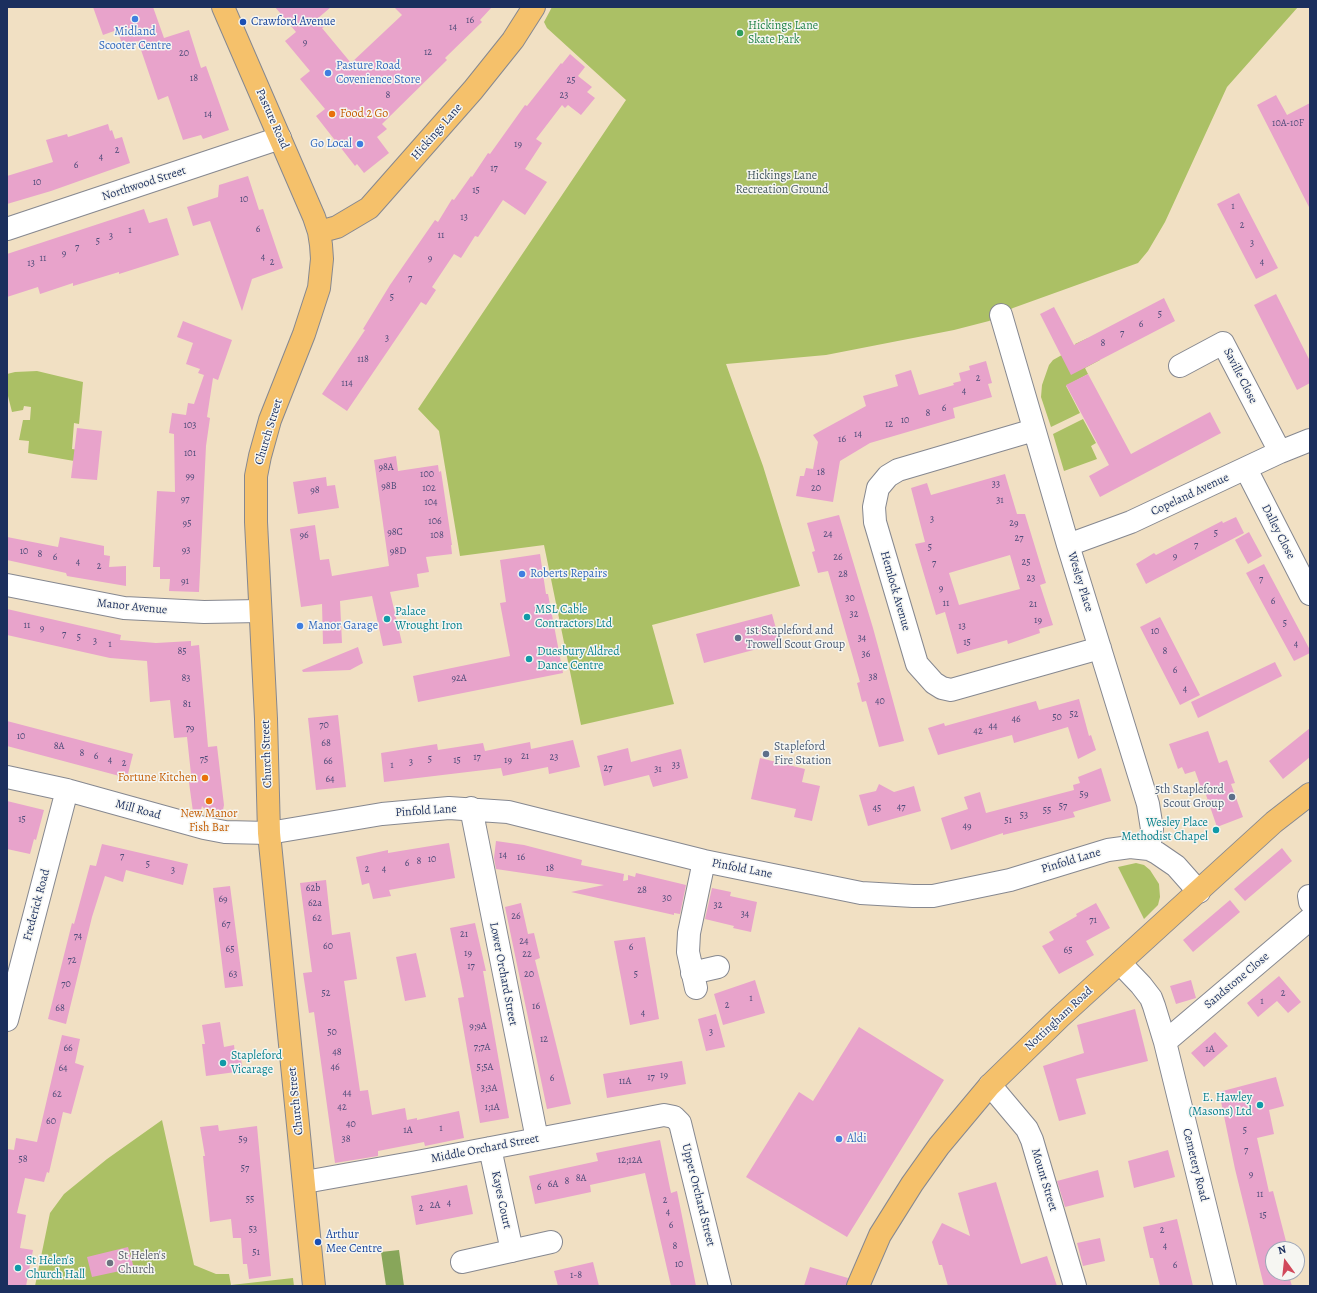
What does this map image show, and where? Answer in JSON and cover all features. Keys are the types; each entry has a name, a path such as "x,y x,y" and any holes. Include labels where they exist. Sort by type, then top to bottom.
{"main road":[{"name":"Pasture Road","path":"223,7 302,187 319,232"},
{"name":"Hickings Lane","path":"319,232 338,226 370,208 473,90 513,40 534,7"},
{"name":"Church Street","path":"314,1286 270,833 260,611 256,476 270,420 304,334 319,288 322,259 319,232"},
{"name":"Nottingham Road","path":"858,1286 880,1235 912,1184 939,1146 990,1085 1060,1017 1199,892 1274,822 1310,794"}],"street":[{"name":"Northwood Street","path":"7,228 280,138"},
{"name":"Wesley Place","path":"1001,315 1068,545 1151,816 1152,829 1149,849"},
{"name":"Saville Close","path":"1180,366 1223,343 1280,452"},
{"name":"Hemlock Avenue","path":"1034,430 898,470 888,476 878,488 874,507 875,522 916,664 934,684 951,690 1100,648"},
{"name":"Copeland Avenue","path":"1068,545 1131,522 1280,452 1310,440"},
{"name":"Dalley Close","path":"1246,469 1310,594"},
{"name":"Manor Avenue","path":"7,586 124,608 204,612 260,611"},
{"name":"Mill Road","path":"7,777 67,790 204,828 225,832 270,833"},
{"name":"Frederick Road","path":"7,1020 67,790"},
{"name":"Pinfold Lane","path":"270,833 382,814 449,808 471,808 508,812 704,862 861,893 927,896 1010,880 1108,850 1130,847 1149,849 1176,866 1199,892"},
{"name":"Lower Orchard Street","path":"471,808 538,1139"},
{"path":"704,862 689,933 688,952 694,980 718,967"},
{"name":"Sandstone Close","path":"1165,1042 1310,920"},
{"name":"Cemetery Road","path":"1120,963 1151,998 1165,1042 1225,1286"},
{"name":"Mount Street","path":"990,1085 1027,1129 1032,1140 1075,1286"},
{"name":"Middle Orchard Street","path":"305,1182 664,1115"},
{"name":"Upper Orchard Street","path":"664,1115 674,1117 680,1123 720,1286"},
{"name":"Kayes Court","path":"490,1148 512,1251"},
{"path":"462,1262 551,1242"}],"green space":[{"name":"Hickings Lane Recreation Ground","path":"552,7 1298,7 1227,87 1165,222 1148,251 1138,263 1013,308 989,321 954,330 826,355 726,364 763,466 800,586 652,625 674,704 581,725 544,545 460,556 439,431 418,409 626,100 547,28 544,22"},
{"path":"1088,338 1100,360 1085,368 1088,374 1066,386 1080,413 1051,427 1041,397 1042,385 1049,365 1053,360 1076,347 1075,344"},
{"path":"37,371 83,382 79,424 74,423 72,449 80,450 80,462 28,453 29,441 19,440 23,420 30,420 31,407 24,406 23,410 12,412 7,392 7,374"},
{"path":"1083,419 1096,443 1091,446 1097,459 1064,471 1053,434"},
{"path":"1136,863 1144,865 1150,870 1159,884 1160,897 1158,905 1144,919 1118,867"},
{"path":"162,1120 194,1265 216,1274 229,1274 231,1285 293,1278 294,1286 35,1286 50,1213 64,1194 107,1159"},
{"path":"399,1250 404,1286 386,1286 381,1252"}],"building":[{"path":"93,7 153,7 164,38 189,30 201,68 206,66 229,130 203,139 201,135 183,140 168,96 158,100 138,41 123,46 117,30 103,35"},
{"path":"275,7 331,7 317,19 324,27 322,28 351,63 402,15 394,7 492,7 480,20 482,22 445,58 447,60 382,124 387,129 377,137 389,153 364,173 357,164 355,166 316,116 325,109 300,79 310,71 285,41 296,32"},
{"path":"570,54 585,67 578,76 592,87 587,92 595,98 581,115 568,105 565,108 562,105 536,139 542,143 525,169 547,182 525,215 503,200 478,237 475,236 461,258 454,254 432,287 436,290 426,305 421,302 347,411 322,394 365,330 363,329 390,285 435,220 438,222 452,199 454,200 471,176 472,177 488,153 490,154 525,105 527,106 561,63 562,64"},
{"path":"1276,95 1287,115 1310,103 1310,209 1257,105"},
{"path":"108,124 115,139 122,137 130,163 51,191 7,204 7,176 53,162 46,140 67,134 68,137"},
{"path":"248,176 259,210 263,209 283,268 252,279 242,311 210,221 193,226 187,207 218,197 219,185"},
{"path":"1239,193 1278,268 1256,279 1217,204"},
{"path":"144,209 149,223 167,218 179,255 119,274 119,272 73,286 73,283 40,294 38,287 7,297 7,254"},
{"path":"1276,294 1310,361 1310,383 1297,390 1254,305"},
{"path":"1164,298 1175,321 1071,375 1040,314 1054,307 1074,345"},
{"path":"183,321 232,340 218,380 213,378 207,417 210,418 206,446 199,592 169,591 170,579 160,579 160,567 153,567 157,491 175,492 174,434 169,433 172,413 186,415 188,403 194,404 204,375 198,373 200,369 186,364 193,343 177,337"},
{"path":"986,361 992,383 988,384 992,397 953,408 955,418 870,443 840,461 833,502 796,496 800,476 804,476 806,468 813,469 818,442 813,435 866,406 863,396 898,386 895,375 911,370 919,395 954,385 953,383 961,381 959,373 970,370 969,366"},
{"path":"1088,374 1131,454 1210,412 1221,433 1100,497 1089,476 1109,465 1066,385"},
{"path":"77,428 102,431 97,480 71,478"},
{"path":"396,456 398,471 438,465 439,472 441,471 452,554 426,557 429,572 417,574 419,587 390,592 402,643 383,646 372,596 340,601 342,643 323,644 322,604 301,607 290,529 315,525 320,560 329,559 332,576 389,566 374,460"},
{"path":"1005,474 1017,514 1025,514 1046,583 1040,585 1053,625 1039,629 1040,633 1008,644 1007,640 957,654 945,612 936,615 915,544 925,542 911,488 927,483 931,495","holes":["1010,555 1020,589 959,605 949,573"]},
{"path":"326,477 327,486 335,485 339,508 298,514 293,482"},
{"path":"839,515 873,628 904,741 879,747 866,701 862,702 857,683 860,682 828,571 818,573 812,552 815,551 807,523"},
{"path":"1236,517 1244,533 1146,584 1136,564 1154,553 1156,555 1222,521 1223,523"},
{"path":"1249,532 1262,556 1248,564 1235,540"},
{"path":"7,537 58,547 60,537 104,546 104,555 110,556 109,567 126,566 126,586 67,576 66,573 7,560"},
{"path":"540,554 546,594 548,594 563,673 418,702 413,676 510,656 500,603 506,602 500,560"},
{"path":"1264,564 1310,650 1310,653 1294,661 1246,573"},
{"path":"7,609 121,635 120,640 156,643 191,641 191,646 199,645 208,747 217,746 224,805 222,815 206,811 202,806 200,814 193,812 188,775 191,774 187,737 174,738 170,700 150,702 147,661 110,658 7,635"},
{"name":"1st Stapleford and Trowell Scout Group","path":"772,614 780,643 704,663 696,634"},
{"path":"1160,617 1200,695 1180,705 1140,627"},
{"path":"358,647 363,663 350,670 303,672 302,670"},
{"path":"1275,662 1282,676 1198,718 1191,702"},
{"path":"1079,699 1089,736 1091,735 1096,750 1078,759 1068,727 1014,743 1012,735 938,755 928,728 944,723 945,726 1036,701 1039,710"},
{"path":"338,715 346,787 316,790 308,718"},
{"path":"7,721 133,754 127,778 7,746"},
{"path":"1310,728 1310,757 1283,779 1269,761"},
{"path":"1208,731 1219,763 1227,760 1235,783 1231,784 1243,817 1217,827 1205,792 1203,793 1195,771 1185,774 1182,767 1178,769 1169,744"},
{"path":"573,740 580,767 549,774 548,767 503,776 501,768 384,782 381,753 437,744 438,750 483,743 485,751 530,742 531,749"},
{"path":"628,748 631,762 681,749 688,778 653,787 649,775 604,786 597,756"},
{"path":"760,758 805,769 802,782 820,786 812,821 794,817 796,809 751,799"},
{"path":"1101,768 1111,801 1073,812 1075,817 1003,835 1003,833 951,850 941,818 968,809 964,797 980,792 986,813 1074,790 1073,785 1080,783 1078,777"},
{"path":"879,784 894,792 914,786 921,811 868,826 859,795 876,791"},
{"path":"7,801 44,810 36,840 34,839 30,854 7,849"},
{"path":"496,841 524,845 582,860 581,865 624,874 623,881 628,880 628,875 635,877 636,873 686,885 680,914 674,913 674,915 571,892 604,885 496,869 494,858"},
{"path":"449,843 455,878 389,890 391,896 373,899 369,883 362,885 356,857 388,850 388,853"},
{"path":"102,844 188,864 183,885 126,870 123,882 105,876 92,917 66,1024 48,1019 72,923 74,924 90,865 96,866"},
{"path":"1282,848 1292,861 1245,901 1234,889"},
{"path":"326,880 332,935 350,932 357,979 344,981 360,1091 368,1090 372,1115 405,1108 407,1120 417,1118 417,1120 459,1111 464,1138 425,1146 424,1142 378,1151 378,1156 335,1163 314,1012 309,1013 303,973 312,972 300,883"},
{"path":"230,886 243,986 225,988 213,888"},
{"path":"712,888 731,892 730,896 757,902 751,932 705,919"},
{"path":"1230,900 1240,912 1193,952 1183,940"},
{"path":"521,903 528,934 534,933 540,958 535,960 571,1104 547,1109 505,907"},
{"path":"1096,903 1110,928 1086,941 1094,955 1059,974 1042,946 1054,940 1049,932"},
{"path":"475,923 486,971 483,971 509,1118 480,1123 458,998 464,997 450,928"},
{"path":"645,937 659,1019 630,1025 614,941"},
{"path":"416,953 426,997 405,1001 396,957"},
{"path":"1279,976 1301,1002 1288,1013 1277,1001 1258,1017 1247,1003"},
{"path":"755,980 765,1013 723,1025 714,994"},
{"path":"1191,980 1196,998 1176,1004 1170,986"},
{"path":"1135,1009 1148,1061 1076,1079 1086,1114 1059,1121 1043,1066 1084,1053 1077,1025"},
{"path":"716,1014 725,1047 706,1051 698,1019"},
{"name":"Stapleford Vicarage","path":"220,1022 224,1047 234,1045 235,1054 240,1054 243,1071 206,1076 202,1044 205,1044 202,1025"},
{"name":"Aldi","path":"859,1027 944,1080 847,1237 746,1177 799,1092 813,1101"},
{"path":"1215,1032 1228,1046 1204,1067 1191,1053"},
{"path":"62,1035 80,1039 75,1063 84,1066 71,1114 63,1112 49,1173 47,1172 44,1182 25,1178 17,1213 26,1215 20,1248 33,1250 26,1286 7,1286 7,1149 14,1150 16,1138 37,1142"},
{"path":"682,1061 686,1084 607,1098 603,1074"},
{"path":"1276,1077 1284,1106 1269,1110 1274,1134 1257,1138 1269,1192 1273,1191 1286,1241 1265,1241 1265,1281 1290,1281 1292,1286 1264,1286 1235,1169 1219,1092"},
{"path":"218,1125 219,1131 257,1126 271,1276 249,1279 247,1264 243,1264 241,1238 233,1238 231,1219 210,1222 203,1156 205,1156 200,1127"},
{"path":"660,1140 671,1193 677,1191 696,1286 671,1286 645,1173 590,1185 591,1192 535,1204 529,1176 598,1161 596,1153"},
{"path":"1168,1150 1175,1177 1134,1188 1128,1161"},
{"path":"1098,1170 1104,1197 1065,1207 1057,1181"},
{"path":"996,1182 1021,1264 1047,1256 1057,1286 948,1286 942,1265 939,1265 932,1242 942,1223 970,1236 958,1193"},
{"path":"467,1185 473,1214 416,1225 411,1196"},
{"path":"1177,1219 1193,1286 1160,1286 1153,1258 1150,1258 1143,1227"},
{"path":"1100,1238 1105,1261 1083,1266 1077,1243"},
{"name":"St Helen's Church","path":"128,1247 134,1268 92,1277 87,1257"},
{"path":"593,1262 599,1286 558,1286 554,1271"},
{"path":"810,1267 848,1278 846,1286 804,1286"}],"place":[{"name":"Midland Scooter Centre","path":"135,19"},
{"name":"Crawford Avenue","path":"243,22"},
{"name":"Hickings Lane Skate Park","path":"740,33"},
{"name":"Pasture Road Covenience Store","path":"328,73"},
{"name":"Food 2 Go","path":"332,114"},
{"name":"Go Local","path":"360,144"},
{"name":"Roberts Repairs","path":"522,574"},
{"name":"MSL Cable Contractors Ltd","path":"527,617"},
{"name":"Palace Wrought Iron","path":"387,619"},
{"name":"Manor Garage","path":"300,626"},
{"name":"1st Stapleford and Trowell Scout Group","path":"738,638"},
{"name":"Duesbury Aldred Dance Centre","path":"529,659"},
{"name":"Stapleford Fire Station","path":"766,754"},
{"name":"Fortune Kitchen","path":"205,778"},
{"name":"5th Stapleford Scout Group","path":"1232,797"},
{"name":"New Manor Fish Bar","path":"209,801"},
{"name":"Wesley Place Methodist Chapel","path":"1216,830"},
{"name":"Stapleford Vicarage","path":"223,1063"},
{"name":"E. Hawley (Masons) Ltd","path":"1260,1105"},
{"name":"Aldi","path":"839,1139"},
{"name":"Arthur Mee Centre","path":"318,1242"},
{"name":"St Helen's Church","path":"110,1263"},
{"name":"St Helen's Church Hall","path":"18,1268"}]}
